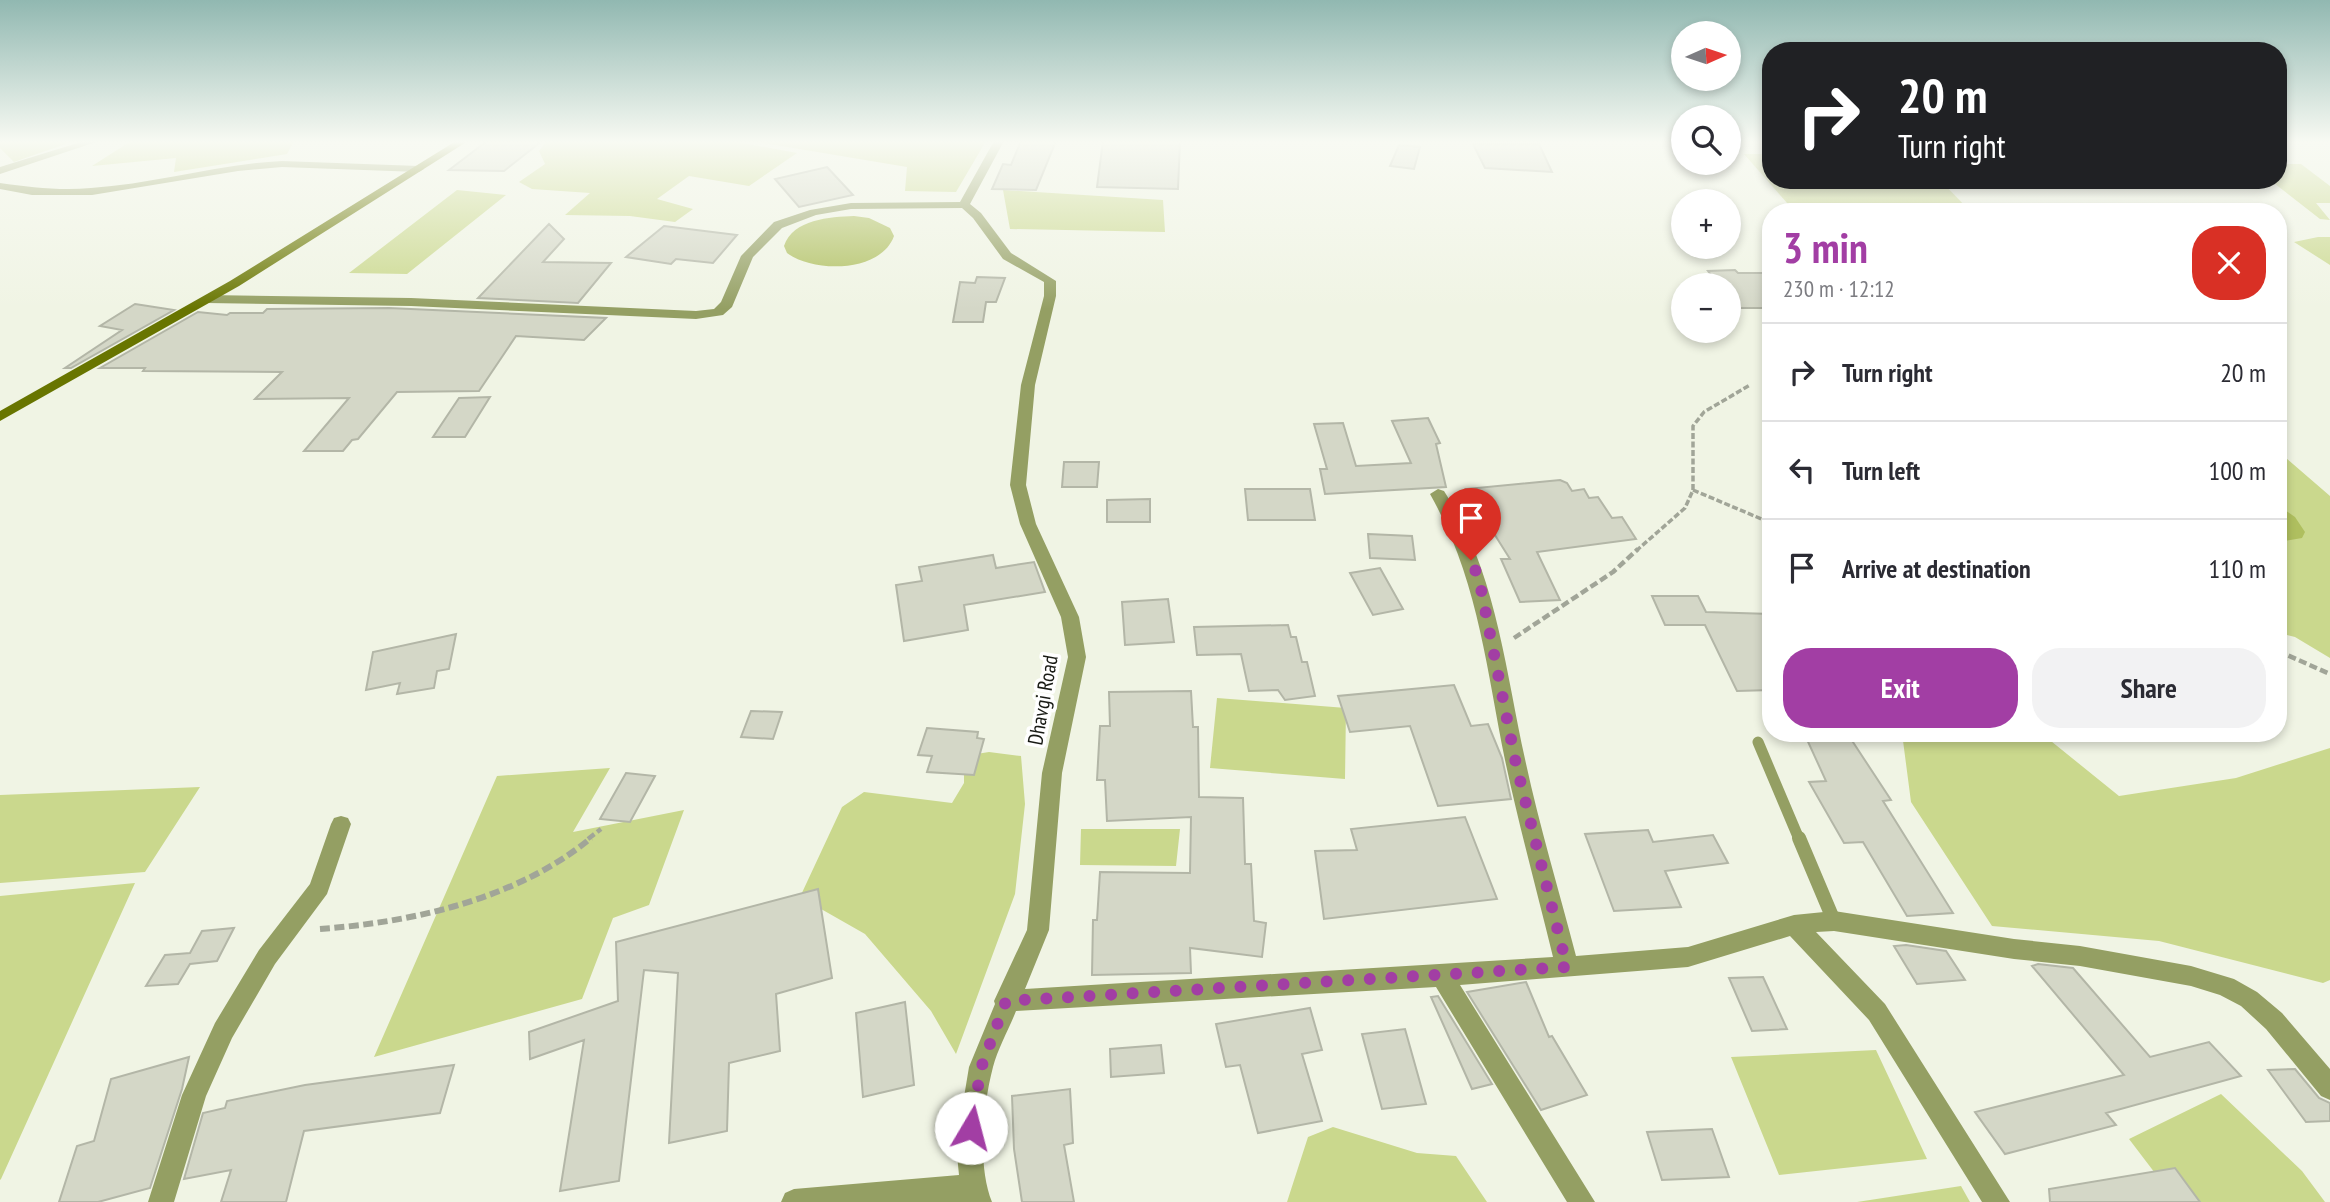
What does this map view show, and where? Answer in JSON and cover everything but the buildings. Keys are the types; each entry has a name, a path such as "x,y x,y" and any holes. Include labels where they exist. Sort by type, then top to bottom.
{"street":[{"path":"0,418 207,299 377,197"},
{"path":"207,299 411,302 696,315 718,313 731,296 747,256 778,225 814,212 851,206 964,205 968,197"},
{"name":"Dhavgi Road","path":"964,205 977,212 995,244 1008,257 1050,281 1050,296 1028,385 1018,485 1028,523 1070,618 1076,657 1052,774 1038,930 1006,1001 981,1068 977,1089 969,1145 976,1195"},
{"path":"1438,494 1455,521 1479,579 1516,764 1567,967"},
{"path":"161,1202 194,1095 223,1031 288,929 319,888 341,824"},
{"path":"1006,1001 1442,976 1688,957 1794,925 1834,921 2014,949 2080,956 2191,976 2226,986 2249,999 2274,1021 2330,1088"},
{"path":"1794,925 1877,1012 1997,1202"},
{"path":"1442,976 1581,1202"},
{"path":"794,1202 976,1195"}],"lane":[{"path":"1758,742 1834,921"}],"path":[{"path":"1493,652 1613,572 1685,509 1693,490 1693,426 1704,412 1750,385"},
{"path":"1693,490 1762,519"},
{"path":"2287,655 2330,674"},
{"path":"288,929 383,924 447,909 569,856 580,850 601,829"}],"shaded area":[{"path":"448,197 503,197 407,274 349,273"},
{"path":"585,197 660,197 657,199 693,209 675,222 630,216 565,215"},
{"path":"1004,197 1163,200 1165,232 1010,229"},
{"path":"1782,197 1957,197 1962,203 1787,203"},
{"path":"2292,197 2330,197 2330,203 2316,203 2330,220 2320,219"},
{"path":"854,216 869,218 890,228 894,236 887,248 875,257 861,263 829,266 799,260 787,253 784,246 789,237 804,225 824,219"},
{"path":"2330,237 2330,265 2294,242"},
{"path":"2287,459 2330,496 2330,658 2287,635"},
{"path":"2287,512 2295,517 2305,532 2302,538 2287,541"},
{"path":"1217,698 1346,708 1345,779 1210,768"},
{"path":"1903,742 2052,742 2119,796 2236,778 2330,748 2330,980 2323,983 2159,941 1992,926 1911,802"},
{"path":"989,752 1021,756 1025,804 1015,894 956,1054 931,1011 865,934 800,897 842,807 864,792 952,803 964,783 964,756"},
{"path":"610,768 573,832 684,810 649,905 613,918 582,999 374,1057 497,776"},
{"path":"200,787 145,872 0,883 0,795"},
{"path":"1081,829 1180,829 1176,866 1080,865"},
{"path":"135,883 1,1179 0,1180 0,896"},
{"path":"1876,1050 1927,1159 1779,1175 1731,1057"},
{"path":"2221,1094 2302,1171 2325,1202 2177,1202 2129,1139"},
{"path":"1333,1127 1417,1153 1456,1156 1487,1202 1287,1202 1308,1137"},
{"path":"1961,1186 1970,1202 1857,1202"}],"route":[{"path":"971,1128 981,1068 1006,1001 1567,967 1516,764 1479,579 1471,560"}]}
